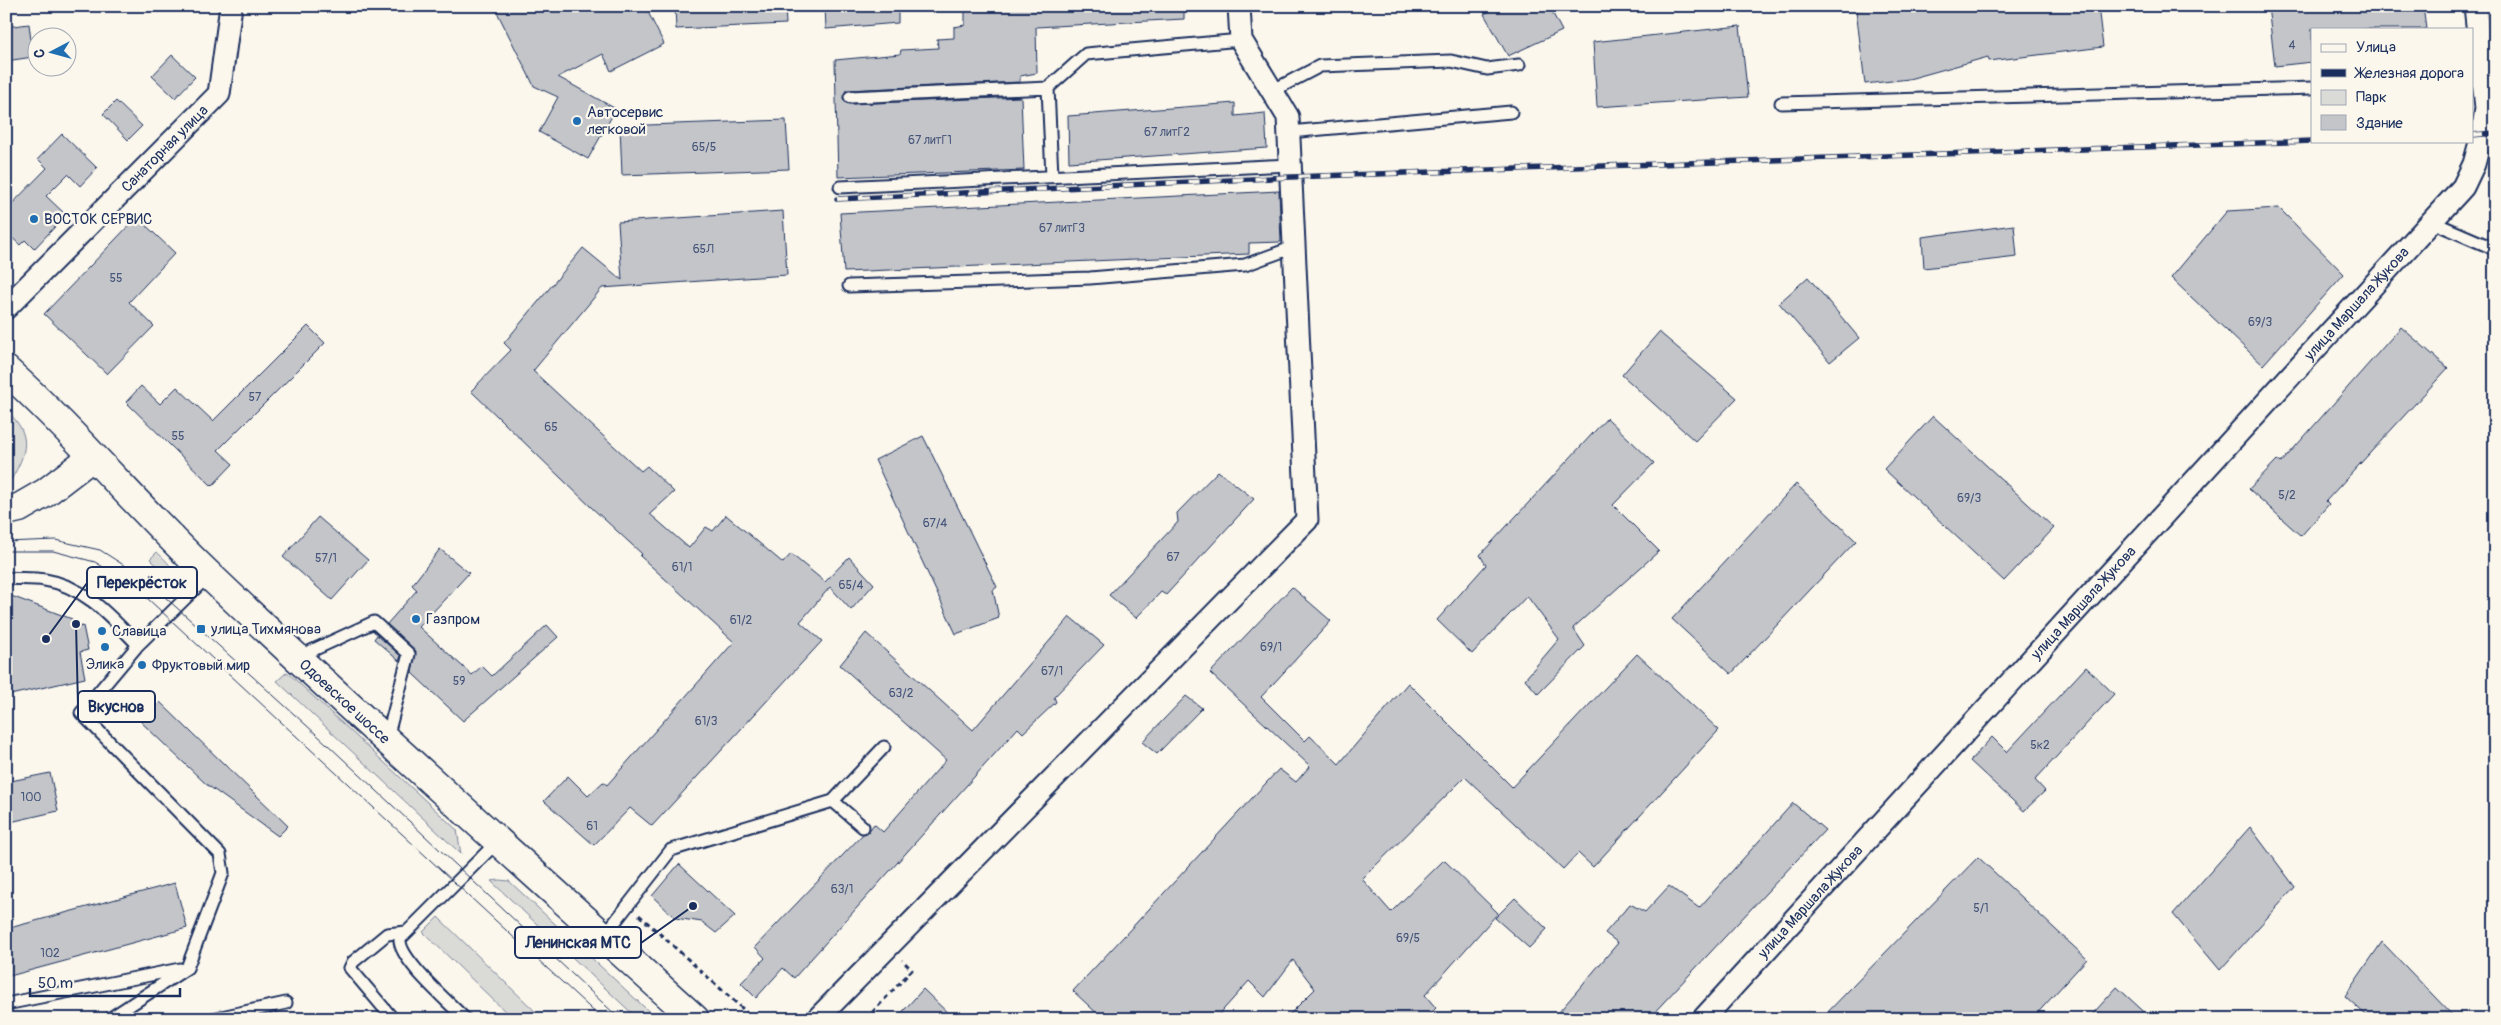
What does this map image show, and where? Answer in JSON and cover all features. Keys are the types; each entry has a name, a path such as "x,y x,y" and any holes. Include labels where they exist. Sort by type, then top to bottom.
{"main road":[{"name":"Одоевское шоссе","path":"6,370 42,402 92,457 209,575 695,1019"},
{"path":"6,511 19,508 45,493 92,457"}],"street":[{"name":"Санаторная улица","path":"6,308 218,94 231,6"},
{"path":"817,1019 1307,520 1288,117 1241,40 1239,6"},
{"name":"улица Маршала Жукова","path":"1703,1019 2462,187 2474,164 2482,134 2486,108 2478,84 2475,6"}],"lane":[{"path":"850,97 1048,88 1086,54 1241,40"},
{"path":"1272,91 1320,66 1451,61 1488,69 1519,65"},
{"path":"1048,88 1052,176"},
{"path":"1781,103 2311,88"},
{"path":"1289,132 1511,112"},
{"path":"840,187 1290,164"},
{"path":"2430,221 2495,249"},
{"path":"849,286 1090,278 1236,266 1245,265 1294,247"},
{"path":"109,1019 187,968 223,873 220,854 81,713 138,645 209,575"},
{"path":"6,578 45,580 76,590 100,606 138,645"},
{"path":"298,657 374,622 409,654 387,738"},
{"path":"604,936 671,850 833,801 884,747"},
{"path":"833,801 863,827"},
{"path":"465,1019 401,950 400,939 499,840"},
{"path":"393,1019 350,968 353,962 387,934 406,932"},
{"path":"6,1004 187,968"},
{"path":"212,1019 286,1003"}],"path":[{"path":"628,905 754,1019"},
{"path":"866,1019 912,970 888,946"}],"green space":[{"path":"6,410 20,427 25,443 21,460 11,480"},
{"path":"157,552 171,568 174,576 173,581 150,559"},
{"path":"287,672 457,830 461,854 277,681"},
{"path":"491,881 509,881 657,1019 638,1019"},
{"path":"438,917 543,1019 513,1019 423,932"}],"building":[{"path":"494,6 645,6 664,44 611,71 603,54 558,77 616,109 588,159 539,132 558,97 534,86"},
{"path":"675,6 785,6 786,24 676,29"},
{"path":"825,6 898,6 898,23 826,29"},
{"path":"965,6 1184,6 1184,19 1036,27 1037,73 1020,76 1020,82 846,90 843,98 846,103 850,104 1021,97 1024,170 838,177 835,60 900,54 901,50 938,48 937,39 954,38 954,27 965,25"},
{"path":"1500,6 1549,6 1562,31 1508,56 1484,14"},
{"path":"1899,6 2098,6 2103,47 1989,61 1988,57 1909,79 1865,84 1856,10"},
{"path":"2268,6 2423,6 2426,28 2311,28 2311,62 2275,66"},
{"path":"29,24 28,58 6,61 6,27"},
{"path":"1740,26 1748,97 1597,107 1593,42"},
{"path":"172,55 195,77 175,98 152,76"},
{"path":"116,101 142,126 128,140 103,114"},
{"path":"1235,103 1235,116 1265,113 1267,148 1069,162 1068,116"},
{"path":"786,120 789,169 622,175 620,126"},
{"path":"62,134 97,168 80,186 68,174 46,196 66,215 34,249 25,240 20,245 6,232 6,210 47,168 38,159"},
{"path":"1279,191 1281,242 1249,243 1249,254 844,272 840,213"},
{"path":"2279,208 2344,274 2263,365 2171,278 2227,211"},
{"path":"783,211 787,275 602,288 533,371 641,471 647,466 674,492 650,514 689,548 706,527 713,531 726,515 783,563 791,554 825,582 849,557 874,584 851,610 830,587 800,622 822,641 652,826 630,808 594,845 544,801 568,776 588,796 603,782 607,785 734,642 640,556 642,554 471,391 511,350 504,343 583,248 622,280 618,222"},
{"path":"137,217 175,253 129,302 154,326 107,374 44,314"},
{"path":"2014,225 2017,257 1924,268 1922,237"},
{"path":"1808,277 1859,338 1830,362 1779,303"},
{"path":"308,326 325,343 218,450 233,464 212,486 126,402 141,386 160,404 177,387 213,421"},
{"path":"2401,327 2448,368 2326,501 2329,504 2301,536 2249,489 2277,460 2281,463"},
{"path":"1659,332 1737,398 1695,441 1622,375"},
{"path":"1933,416 2054,528 2004,581 1884,469"},
{"path":"1607,418 1654,463 1613,505 1659,551 1573,628 1585,646 1538,694 1525,679 1559,639 1527,596 1472,654 1437,620 1486,565 1480,555"},
{"path":"923,436 997,587 993,590 999,618 956,634 875,460"},
{"path":"1218,471 1254,499 1166,595 1161,592 1136,618 1109,595 1178,522 1177,513"},
{"path":"1796,484 1856,541 1731,674 1672,619"},
{"path":"318,517 368,560 332,600 283,557"},
{"path":"440,549 469,573 419,627 472,675 482,666 492,676 547,625 558,637 463,721 412,673 416,651 387,624 417,590 412,585"},
{"path":"1292,587 1331,621 1261,697 1305,741 1310,736 1339,764 1408,683 1512,787 1637,654 1719,730 1593,867 1578,853 1563,869 1465,777 1362,879 1391,912 1444,860 1498,913 1425,995 1436,1008 1425,1019 1285,1019 1315,989 1293,960 1265,997 1249,981 1215,1019 1103,1019 1073,991 1279,769 1296,782 1310,766 1210,673"},
{"path":"6,594 72,619 74,628 83,626 88,650 80,652 85,678 6,696"},
{"path":"1070,617 1104,645 1054,697 1056,702 1023,733 1018,728 794,978 783,968 756,998 741,983 765,958 755,947 874,824 883,832 946,760 840,665 866,633 973,730"},
{"path":"377,635 401,656 399,661 374,639"},
{"path":"2086,667 2114,694 2035,780 2045,791 2024,811 1970,761 1992,737 2007,752"},
{"path":"1186,696 1202,708 1157,754 1142,742"},
{"path":"160,702 288,826 278,836 206,784 141,722"},
{"path":"50,773 58,811 6,823 6,782"},
{"path":"1793,803 1825,830 1648,1019 1553,1019 1618,943 1605,933 1630,904 1645,912 1669,886 1699,908"},
{"path":"2250,827 2295,887 2220,970 2173,914"},
{"path":"1978,857 2087,959 2032,1019 1821,1019"},
{"path":"679,864 735,916 716,933 702,922 675,918 652,896"},
{"path":"175,883 187,928 6,977 6,929"},
{"path":"1515,898 1547,929 1529,948 1495,918"},
{"path":"2382,942 2456,1019 2370,1019 2345,996"},
{"path":"2117,987 2152,1019 2088,1019"},
{"path":"923,989 954,1019 896,1019"}],"tram line":[{"path":"6,542 55,540 100,550 144,578 327,744 620,1019"},
{"path":"6,551 53,551 95,562 134,586 602,1019"}],"railway":[{"path":"2474,135 2495,133"},
{"path":"837,199 1291,177 2311,141"}],"place":[{"name":"Автосервис легковой","path":"577,121"},
{"name":"ВОСТОК СЕРВИС","path":"34,219"},
{"name":"Газпром","path":"416,619"},
{"name":"Вкуснов","path":"76,624"},
{"name":"улица Тихмянова","path":"201,629"},
{"name":"Славица","path":"102,631"},
{"name":"Перекрёсток","path":"46,639"},
{"name":"Элика","path":"105,647"},
{"name":"Фруктовый мир","path":"142,665"},
{"name":"Ленинская МТС","path":"693,906"}]}
